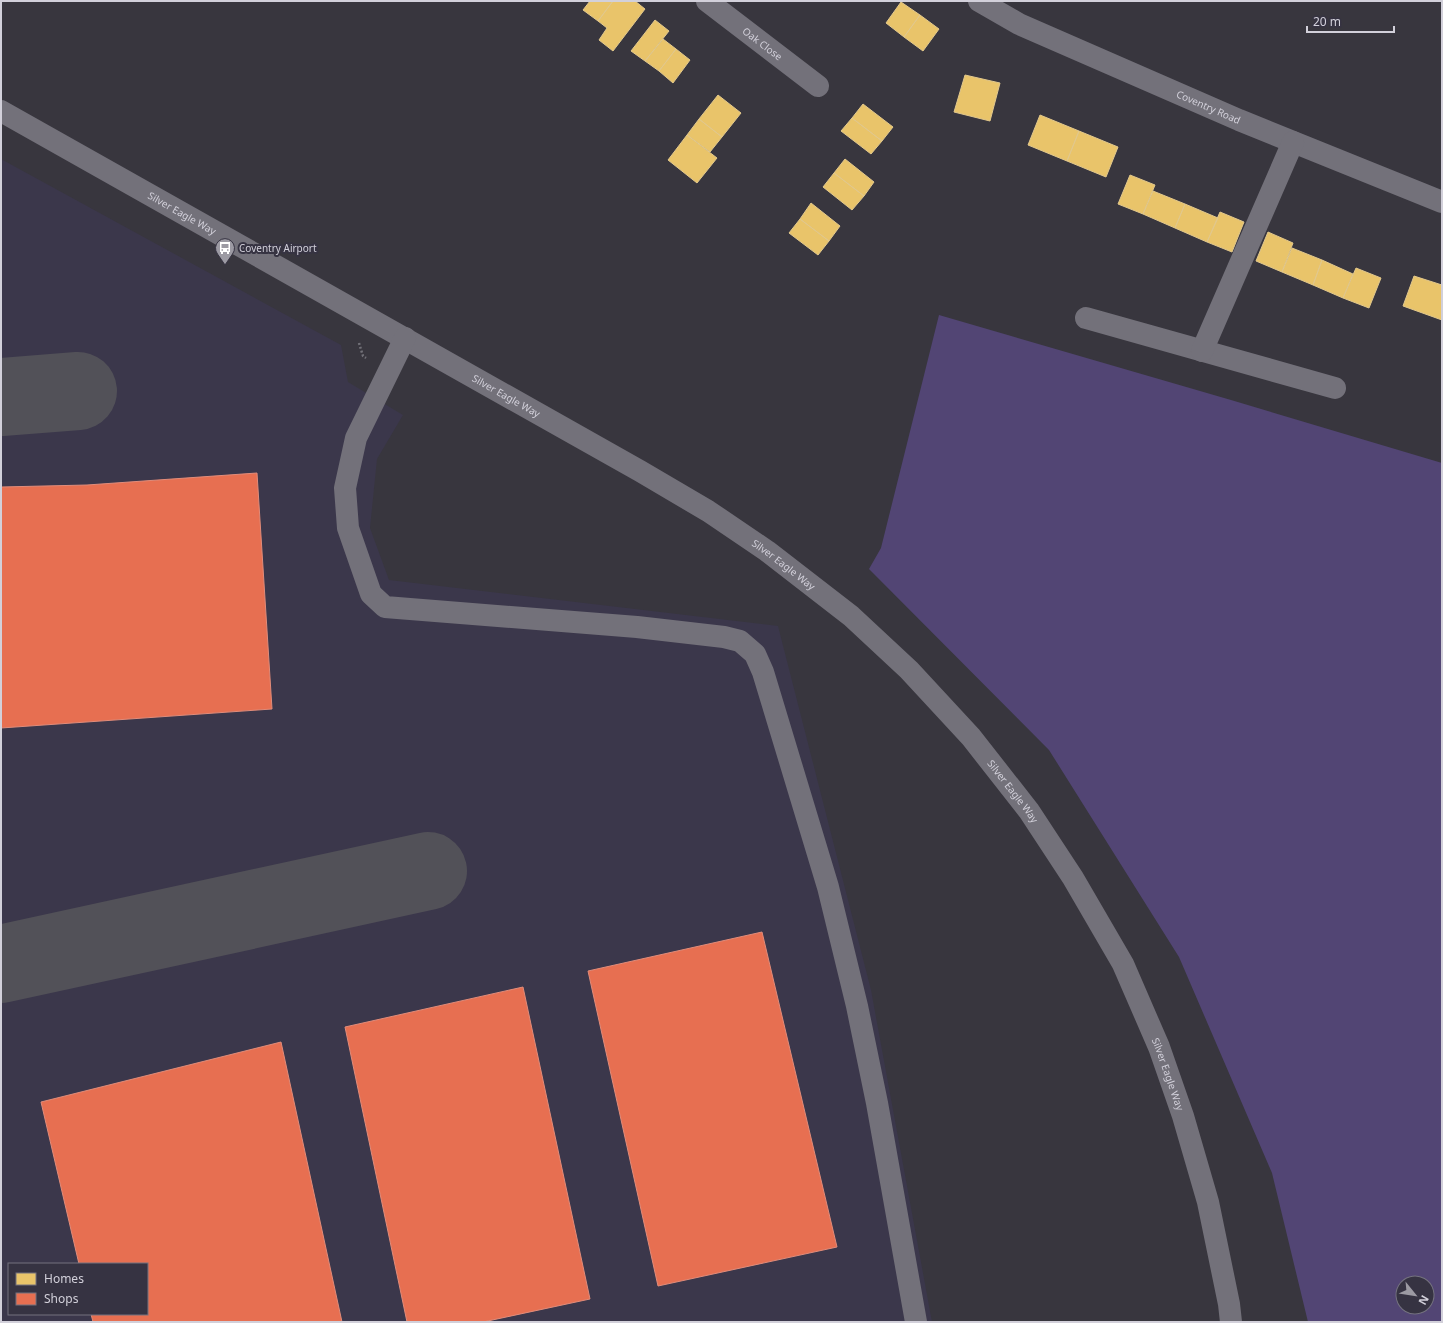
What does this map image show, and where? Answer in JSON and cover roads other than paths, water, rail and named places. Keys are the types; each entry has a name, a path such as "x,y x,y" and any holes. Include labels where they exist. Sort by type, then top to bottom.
{"street":[{"name":"Oak Close","path":"707,1 818,86"},
{"name":"Coventry Road","path":"979,1 1019,24 1239,120 1442,202"},
{"name":"Silver Eagle Way","path":"1,111 405,338 708,511 767,551 851,616 909,670 971,737 1029,811 1073,878 1123,964 1159,1048 1183,1116 1208,1202 1229,1304 1231,1322"},
{"path":"1202,351 1293,142"},
{"path":"1086,318 1335,388"},
{"path":"405,338 356,438 345,488 348,528 371,594 385,607 637,627 724,637 740,641 755,654 763,672 822,865 857,1006 877,1103 916,1322"}],"place":[{"name":"Coventry Airport","path":"225,265"}]}
